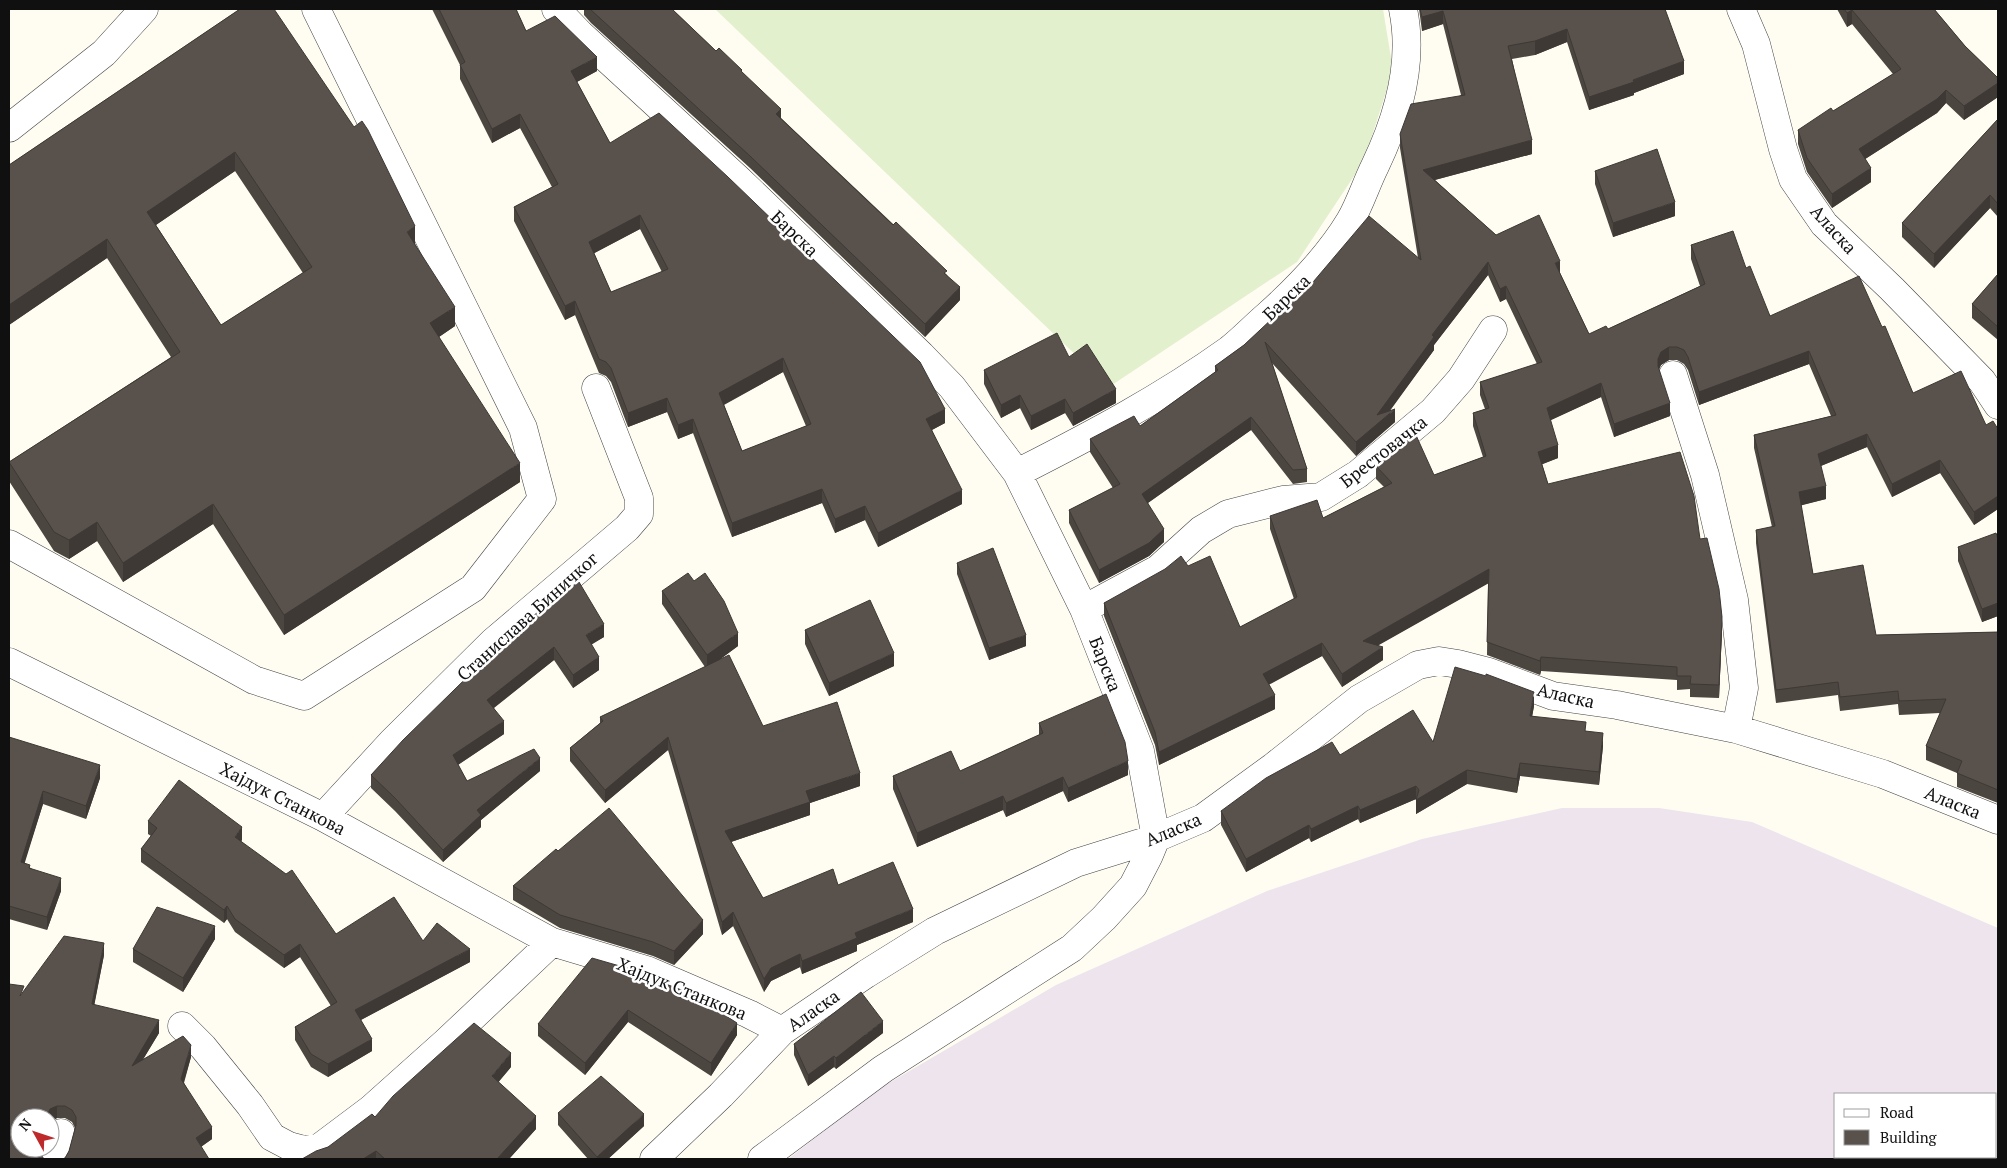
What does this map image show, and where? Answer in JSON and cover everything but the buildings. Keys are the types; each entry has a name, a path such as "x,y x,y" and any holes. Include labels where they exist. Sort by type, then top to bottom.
{"street":[{"path":"9,128 104,53 144,9"},
{"path":"9,544 254,680 304,696 473,588 542,499 523,428 316,9"},
{"name":"Барска","path":"556,9 580,34 739,180 920,354 952,387 1017,473 1084,609 1140,751 1156,838"},
{"name":"Барска","path":"1017,473 1084,439 1163,395 1231,348 1315,269 1351,220 1387,140 1401,93 1407,57 1406,24 1403,9"},
{"name":"Аласка","path":"1741,9 1756,44 1783,149 1793,178 1824,224 1892,289 1982,381 1998,405"},
{"name":"Брестовачка","path":"1084,609 1158,568 1202,530 1228,514 1283,500 1321,497 1358,474 1432,411 1461,379 1493,330"},
{"path":"1673,375 1705,475 1734,600 1744,688 1736,729"},
{"name":"Станислава Биничког","path":"322,817 392,742 493,642 627,528 639,514 640,498 596,388"},
{"name":"Аласка","path":"654,1159 721,1095 782,1031 866,974 935,931 1076,863 1156,838 1203,818 1273,767 1359,699 1418,665 1439,661 1458,664 1489,672 1553,696 1617,705 1736,729 1883,774 1998,820"},
{"name":"Хајдук Станкова","path":"9,662 322,817 552,942 649,971 749,1014 782,1031"},
{"path":"762,1159 883,1069 1072,948 1104,918 1133,886 1156,838"},
{"path":"182,1026 203,1047 250,1105 272,1137 289,1146 304,1150 319,1148 392,1090 552,942"},
{"path":"54,1159 61,1133"}],"shaded area":[{"path":"1562,808 1659,808 1752,822 1998,928 1998,1159 788,1159 877,1090 1056,985 1267,891 1422,839"}],"green space":[{"path":"715,9 1383,9 1393,70 1364,161 1297,262 1109,387"}]}
